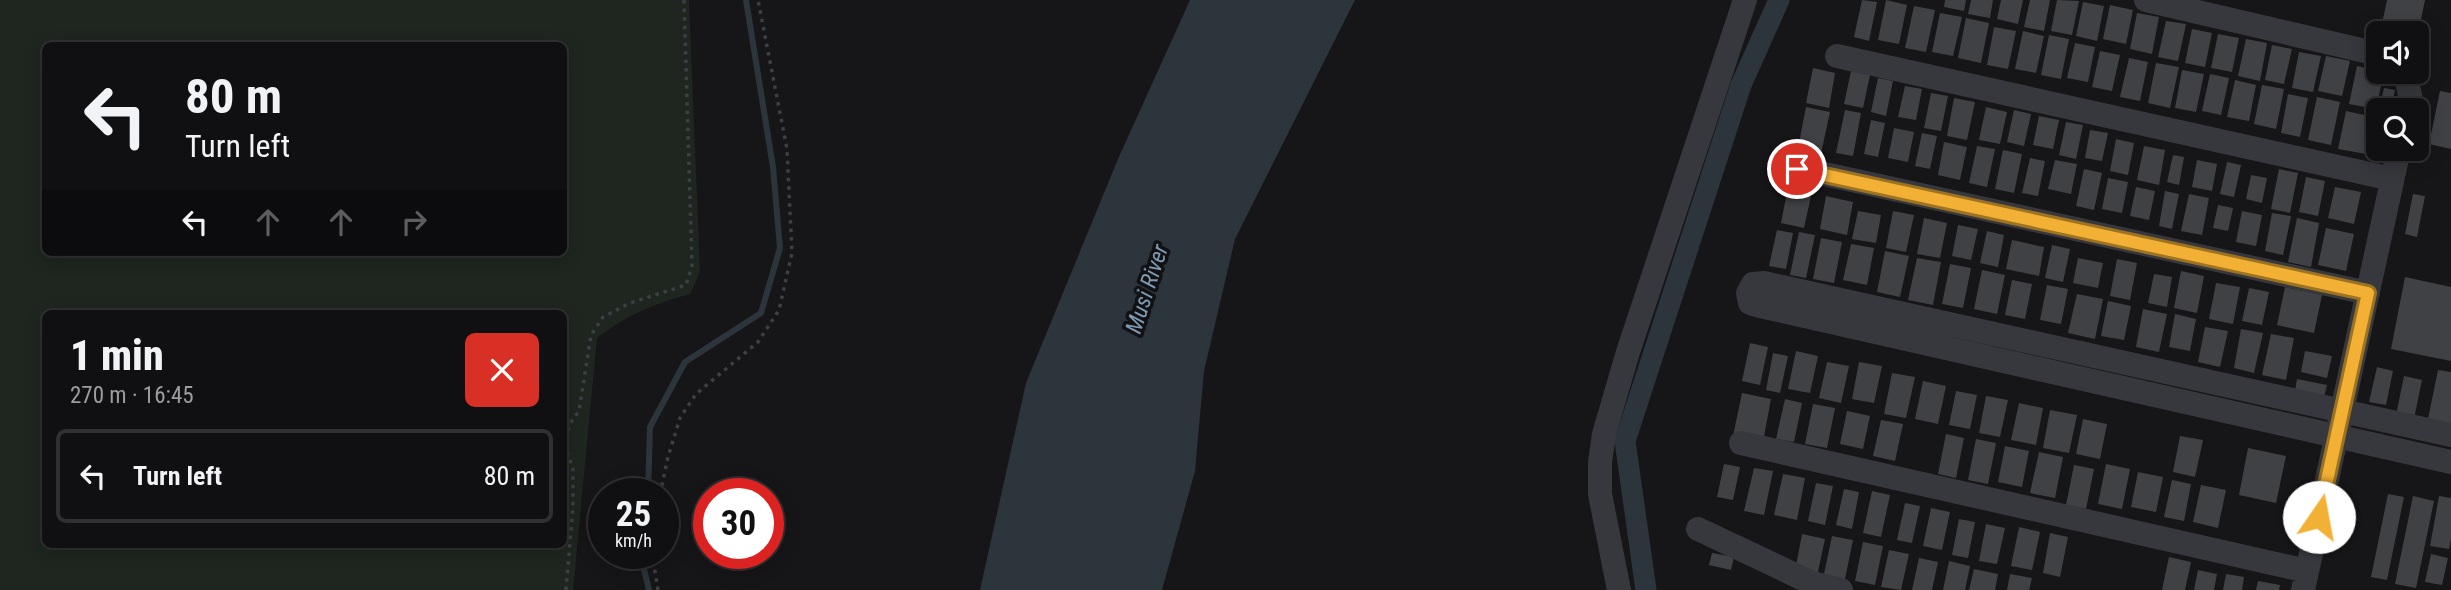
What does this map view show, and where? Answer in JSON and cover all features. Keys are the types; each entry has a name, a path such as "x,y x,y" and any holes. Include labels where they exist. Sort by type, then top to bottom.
{"street":[{"path":"1619,590 1600,494 1600,462 1604,434 1628,352 1745,0"},
{"path":"2146,0 2237,10 2366,50"},
{"path":"1837,56 2392,179"},
{"path":"1741,443 2305,580 2396,161"},
{"path":"1797,169 2368,293"},
{"path":"2451,435 1764,283 1753,284 1748,293 1750,303 1760,306 2451,462"},
{"path":"1698,529 1812,583 1841,590"}],"path":[{"path":"567,436 569,425 579,411 591,335 603,317 630,303 686,285 692,266 684,0"},
{"path":"664,478 680,418 696,394 758,342 779,310 792,253 787,149 758,0"},
{"path":"566,590 573,506 573,468 567,452"},
{"path":"654,569 657,590"}],"shaded area":[{"path":"0,0 689,0 700,272 690,294 641,311 597,338 573,590 0,590"}],"water":[{"name":"Musi River","path":"1190,0 1355,0 1235,239 1204,371 1195,471 1162,590 980,590 1026,383 1118,159"}],"building":[{"path":"1862,0 1877,2 1869,41 1854,37"},
{"path":"1886,0 1907,5 1899,44 1878,40"},
{"path":"1945,0 1966,0 1964,11 1944,7"},
{"path":"1971,0 1993,0 1990,18 1968,14"},
{"path":"2001,0 2023,0 2018,24 1997,19"},
{"path":"2030,0 2050,0 2044,31 2024,27"},
{"path":"2057,0 2079,1 2072,35 2051,31"},
{"path":"2387,0 2425,0 2421,21 2383,21"},
{"path":"2083,2 2104,6 2097,41 2076,36"},
{"path":"2110,5 2133,10 2126,44 2103,39"},
{"path":"1914,6 1935,10 1926,52 1905,48"},
{"path":"1940,13 1962,17 1953,56 1932,52"},
{"path":"2137,13 2159,17 2152,54 2130,49"},
{"path":"1966,18 1989,23 1981,63 1958,58"},
{"path":"2166,21 2186,24 2178,61 2158,57"},
{"path":"1994,27 2016,31 2008,69 1987,65"},
{"path":"2192,29 2212,33 2205,67 2185,63"},
{"path":"2023,31 2044,36 2036,73 2015,69"},
{"path":"2218,34 2239,38 2232,72 2211,68"},
{"path":"2049,35 2069,39 2061,79 2041,75"},
{"path":"2246,39 2267,43 2260,81 2238,76"},
{"path":"2075,43 2095,47 2088,82 2067,78"},
{"path":"2272,45 2292,49 2284,84 2265,80"},
{"path":"2100,51 2120,55 2112,91 2092,87"},
{"path":"2299,52 2321,56 2313,92 2292,88"},
{"path":"2326,56 2350,61 2342,96 2318,91"},
{"path":"2129,58 2148,62 2140,101 2120,97"},
{"path":"2156,63 2179,67 2170,108 2148,103"},
{"path":"2357,66 2366,68 2366,84 2381,84 2378,98 2366,98 2366,107 2349,104"},
{"path":"1813,68 1835,73 1829,108 1806,103"},
{"path":"2182,70 2204,74 2196,112 2175,108"},
{"path":"1851,71 1870,75 1863,108 1844,104"},
{"path":"2210,74 2229,78 2221,115 2202,111"},
{"path":"1878,78 1893,81 1886,116 1871,112"},
{"path":"2235,80 2256,85 2249,121 2227,117"},
{"path":"2262,85 2284,89 2276,129 2254,124"},
{"path":"1905,86 1922,89 1916,120 1898,117"},
{"path":"2384,88 2395,90 2393,98 2382,98"},
{"path":"2440,91 2451,93 2451,149 2429,144"},
{"path":"1931,93 1948,96 1941,131 1924,128"},
{"path":"2288,94 2308,98 2300,137 2281,133"},
{"path":"2317,97 2340,102 2331,145 2308,140"},
{"path":"1954,98 1975,102 1967,140 1947,136"},
{"path":"1806,107 1830,112 1820,158 1797,153"},
{"path":"1986,107 2007,112 2000,144 1979,140"},
{"path":"1845,110 1861,113 1853,156 1836,153"},
{"path":"2014,110 2031,114 2024,146 2007,142"},
{"path":"2346,111 2366,115 2366,154 2338,149"},
{"path":"2039,116 2059,120 2053,149 2033,145"},
{"path":"1871,120 1885,123 1878,157 1864,154"},
{"path":"2066,122 2083,125 2076,159 2059,155"},
{"path":"1894,128 1914,132 1908,162 1888,158"},
{"path":"2090,130 2108,133 2102,161 2085,158"},
{"path":"1922,133 1937,136 1930,169 1915,166"},
{"path":"2116,139 2134,143 2128,175 2110,171"},
{"path":"1944,142 1967,147 1960,180 1938,175"},
{"path":"1977,146 1995,149 1987,187 1969,183"},
{"path":"2144,146 2165,150 2159,185 2137,180"},
{"path":"2003,150 2022,154 2014,193 1995,189"},
{"path":"2173,155 2184,157 2179,185 2167,182"},
{"path":"2030,158 2045,161 2038,196 2022,193"},
{"path":"2055,160 2077,164 2071,194 2048,189"},
{"path":"2197,160 2217,164 2212,191 2192,187"},
{"path":"2227,162 2241,165 2234,197 2220,194"},
{"path":"2084,169 2102,173 2094,210 2076,206"},
{"path":"2279,169 2298,173 2290,213 2271,209"},
{"path":"2251,175 2267,178 2262,203 2246,199"},
{"path":"2306,177 2325,181 2318,216 2299,212"},
{"path":"2108,178 2128,182 2122,213 2102,209"},
{"path":"2136,187 2155,191 2149,220 2130,216"},
{"path":"2335,187 2361,192 2354,224 2328,218"},
{"path":"2165,191 2179,194 2172,229 2159,226"},
{"path":"1787,192 1811,196 1804,228 1781,223"},
{"path":"2189,194 2209,198 2202,235 2181,231"},
{"path":"2413,194 2425,196 2417,237 2405,234"},
{"path":"1826,196 1853,202 1847,235 1820,229"},
{"path":"2218,205 2233,208 2228,231 2213,228"},
{"path":"1858,211 1881,215 1876,243 1852,239"},
{"path":"1893,211 1914,215 1906,252 1886,248"},
{"path":"2242,211 2262,215 2256,246 2236,242"},
{"path":"2272,213 2291,216 2283,255 2265,251"},
{"path":"1924,218 1947,223 1940,258 1917,254"},
{"path":"2297,218 2319,223 2311,267 2288,262"},
{"path":"1958,225 1978,229 1971,260 1952,256"},
{"path":"2326,228 2354,234 2346,271 2318,265"},
{"path":"1777,230 1793,233 1786,269 1769,266"},
{"path":"1987,231 2004,235 1998,267 1980,263"},
{"path":"1799,232 1815,235 1806,278 1790,275"},
{"path":"1821,238 1842,242 1834,283 1813,279"},
{"path":"2012,240 2044,247 2039,276 2006,269"},
{"path":"1851,244 1874,248 1867,285 1843,280"},
{"path":"2052,245 2070,249 2063,282 2045,278"},
{"path":"1885,251 1909,256 1900,297 1877,292"},
{"path":"1917,258 1941,262 1933,305 1908,300"},
{"path":"2078,258 2103,263 2098,288 2073,283"},
{"path":"2117,259 2137,263 2130,300 2110,296"},
{"path":"1950,264 1971,268 1963,308 1942,304"},
{"path":"1982,270 2005,275 1997,314 1974,309"},
{"path":"2181,271 2204,276 2197,313 2174,308"},
{"path":"2154,274 2172,277 2167,307 2148,303"},
{"path":"2405,277 2451,287 2451,361 2391,349"},
{"path":"2012,280 2032,284 2025,319 2005,315"},
{"path":"2216,283 2240,287 2233,324 2209,319"},
{"path":"2047,285 2068,289 2061,324 2040,320"},
{"path":"2285,287 2322,295 2314,333 2277,325"},
{"path":"2249,288 2269,292 2262,325 2242,321"},
{"path":"2077,294 2103,299 2095,339 2068,333"},
{"path":"2108,301 2131,306 2124,340 2101,336"},
{"path":"2143,309 2167,314 2159,352 2136,347"},
{"path":"2175,314 2196,319 2190,351 2169,347"},
{"path":"2205,327 2228,331 2220,367 2198,362"},
{"path":"2241,329 2263,333 2254,373 2234,368"},
{"path":"2271,334 2294,338 2286,380 2262,375"},
{"path":"1750,343 1768,347 1760,385 1742,381"},
{"path":"1796,351 1818,356 1810,393 1788,389"},
{"path":"2305,351 2332,356 2327,378 2301,372"},
{"path":"1773,353 1788,356 1780,393 1766,390"},
{"path":"1827,362 1849,366 1841,403 1819,398"},
{"path":"1859,362 1882,366 1874,403 1852,399"},
{"path":"2377,367 2393,371 2386,405 2369,402"},
{"path":"2438,370 2451,372 2451,424 2428,419"},
{"path":"1892,373 1915,377 1906,418 1884,414"},
{"path":"2404,376 2422,380 2414,419 2396,415"},
{"path":"2297,379 2327,385 2324,397 2295,391"},
{"path":"1923,381 1946,386 1938,424 1915,419"},
{"path":"1956,391 1977,395 1970,429 1949,425"},
{"path":"1742,393 1771,399 1763,442 1733,436"},
{"path":"1986,396 2008,400 2000,437 1979,433"},
{"path":"1785,399 1802,403 1794,442 1776,439"},
{"path":"2019,403 2043,408 2036,445 2011,440"},
{"path":"1813,404 1835,408 1827,448 1805,444"},
{"path":"2050,410 2077,415 2069,453 2043,448"},
{"path":"1847,411 1870,416 1863,449 1840,444"},
{"path":"2083,419 2107,424 2100,459 2076,454"},
{"path":"1881,420 1903,424 1895,461 1873,456"},
{"path":"1946,434 1964,438 1956,478 1938,474"},
{"path":"2180,436 2203,440 2195,477 2173,472"},
{"path":"1976,439 1996,443 1988,484 1968,480"},
{"path":"2005,446 2029,451 2022,487 1998,482"},
{"path":"2248,448 2286,456 2276,503 2239,495"},
{"path":"2039,452 2063,457 2055,498 2030,493"},
{"path":"1724,464 1740,467 1733,500 1717,497"},
{"path":"2106,464 2130,469 2122,509 2098,504"},
{"path":"2074,465 2094,469 2086,509 2066,505"},
{"path":"1754,468 1773,471 1764,515 1744,511"},
{"path":"2138,472 2163,477 2156,512 2131,507"},
{"path":"1783,474 1805,478 1797,520 1774,515"},
{"path":"2172,480 2191,484 2184,521 2164,517"},
{"path":"1816,483 1833,486 1825,525 1808,521"},
{"path":"2201,485 2226,490 2218,528 2193,522"},
{"path":"1844,489 1859,492 1852,529 1836,525"},
{"path":"1872,491 1890,495 1881,537 1863,533"},
{"path":"2388,494 2404,497 2387,580 2371,577"},
{"path":"2413,496 2434,501 2416,588 2395,584"},
{"path":"2439,496 2451,498 2449,549 2430,546"},
{"path":"1905,503 1920,506 1912,543 1897,540"},
{"path":"1931,508 1950,512 1942,550 1923,546"},
{"path":"1959,519 1975,522 1968,558 1952,555"},
{"path":"1986,524 2005,528 1997,564 1979,561"},
{"path":"2019,527 2040,532 2032,570 2011,566"},
{"path":"2050,533 2068,537 2060,577 2043,573"},
{"path":"1802,534 1825,539 1817,576 1795,571"},
{"path":"1832,536 1853,540 1845,579 1824,574"},
{"path":"1863,542 1883,546 1875,585 1855,581"},
{"path":"1889,550 1909,554 1901,590 1881,587"},
{"path":"1712,553 1734,557 1731,570 1709,565"},
{"path":"2431,554 2448,558 2442,585 2425,582"},
{"path":"2169,557 2191,562 2185,590 2162,590"},
{"path":"1919,558 1938,562 1932,590 1912,590"},
{"path":"1949,561 1970,566 1965,590 1943,590"},
{"path":"1974,569 1998,574 1995,590 1969,590"},
{"path":"2198,570 2217,574 2214,590 2194,590"},
{"path":"2010,574 2032,578 2029,590 2007,590"},
{"path":"2226,574 2244,577 2242,590 2223,590"},
{"path":"2258,581 2280,585 2279,590 2256,590"}],"waterway":[{"path":"648,478 650,427 685,362 761,313 780,248 773,167 746,0"},
{"path":"1646,590 1625,441 1741,85 1779,0"},
{"path":"644,569 649,590"}],"route":[{"path":"1797,169 2368,293 2319,517"}]}
